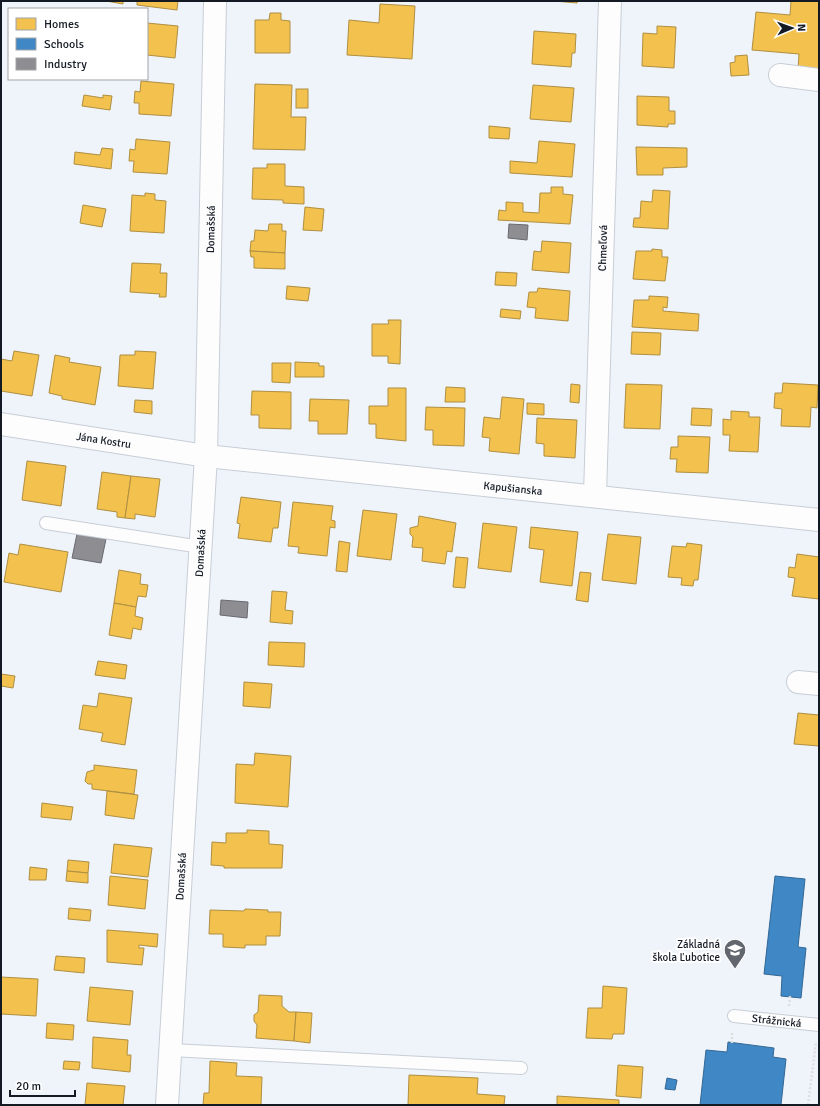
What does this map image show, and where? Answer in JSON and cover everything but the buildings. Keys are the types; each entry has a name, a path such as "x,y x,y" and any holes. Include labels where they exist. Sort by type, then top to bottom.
{"street":[{"name":"Domašská","path":"167,1105 206,456 215,1"},
{"name":"Chmeľová","path":"595,495 610,1"},
{"path":"780,75 819,80"},
{"name":"Jána Kostru","path":"1,424 206,456"},
{"name":"Kapušianska","path":"206,456 595,495 819,520"}],"lane":[{"path":"46,523 201,547"},
{"name":"Strážnická","path":"734,1016 819,1025"},
{"path":"171,1050 521,1068"}],"path":[{"path":"808,1105 819,1025"}],"place":[{"name":"Základná škola Ľubotice","path":"735,970"}]}
